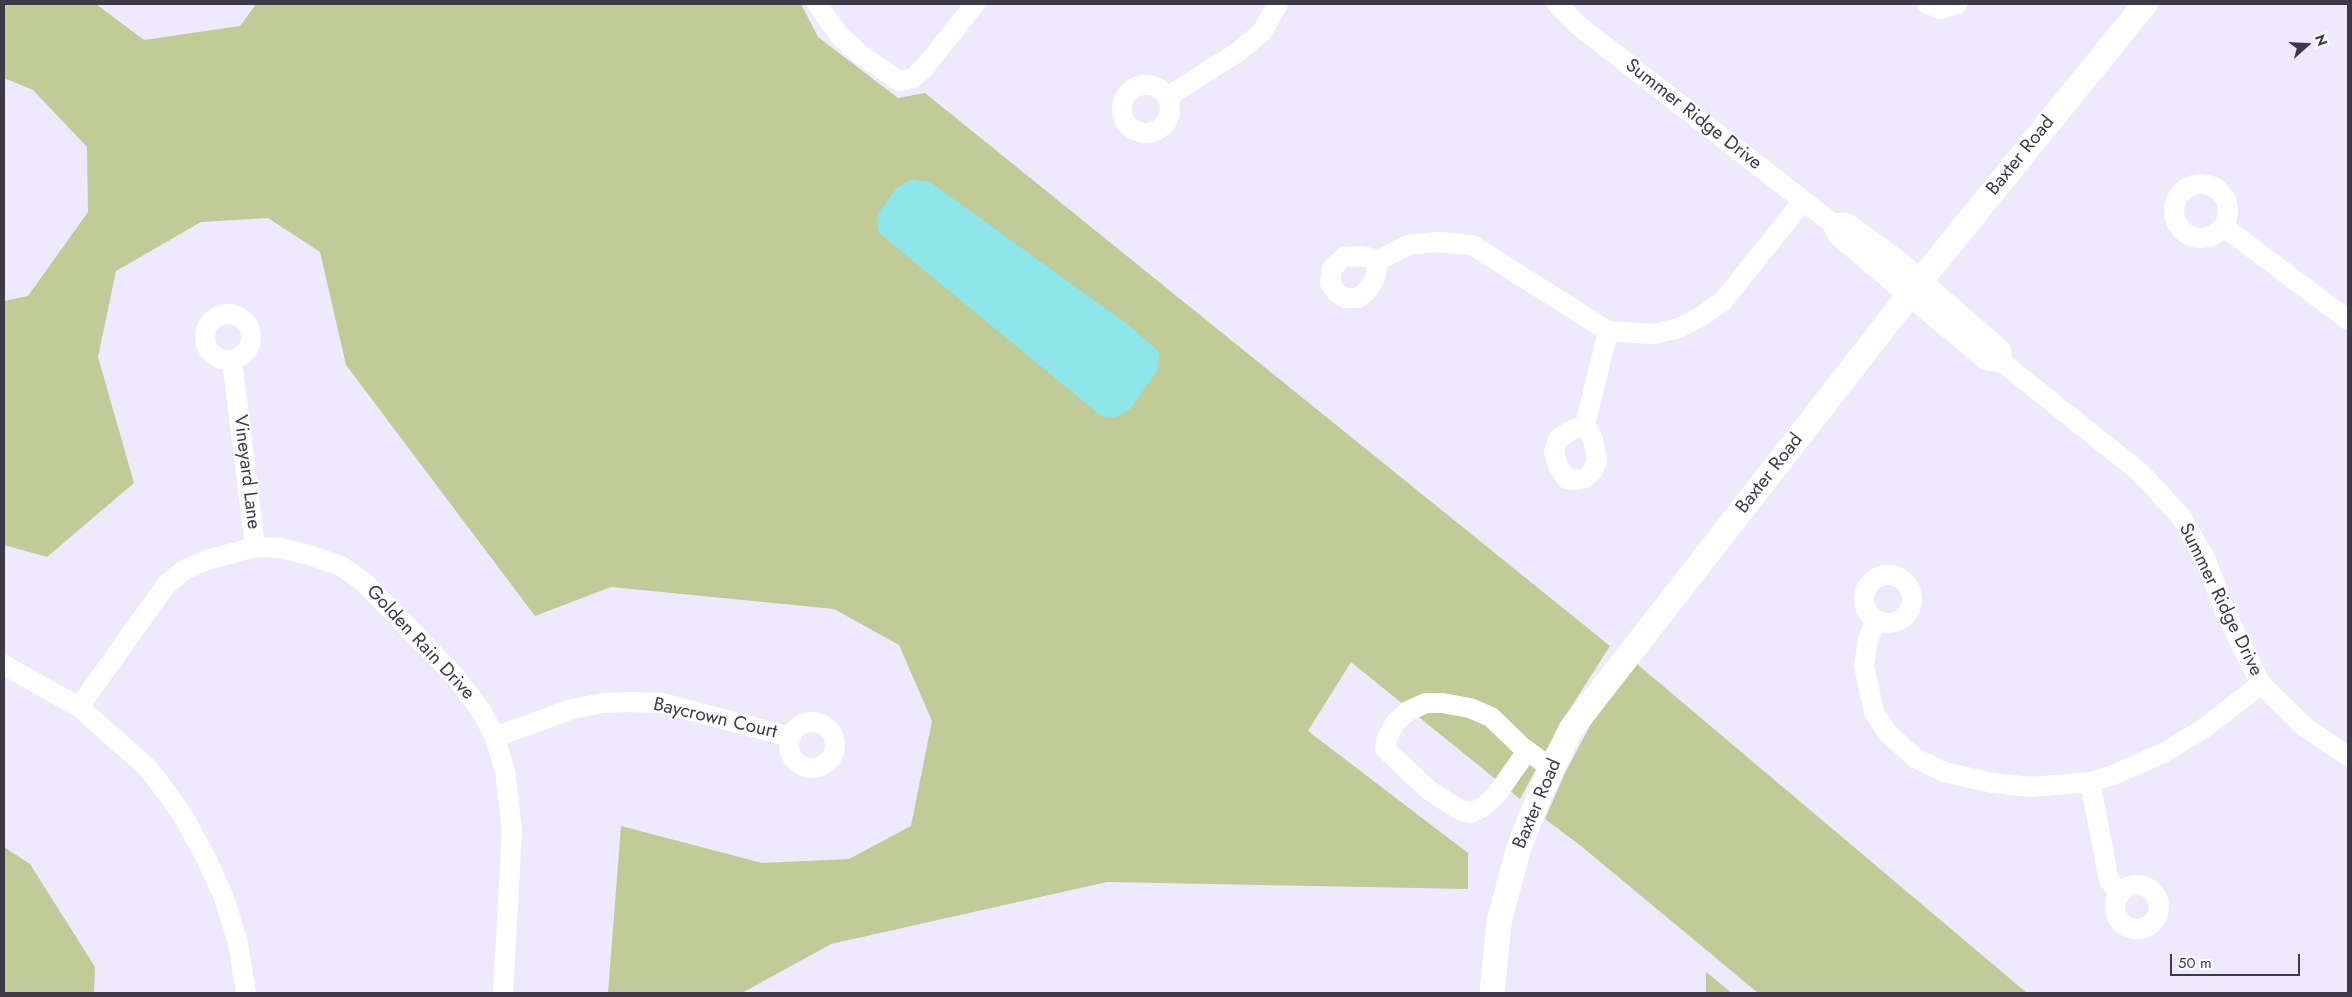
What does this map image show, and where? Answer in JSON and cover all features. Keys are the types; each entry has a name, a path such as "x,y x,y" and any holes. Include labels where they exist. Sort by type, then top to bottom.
{"main road":[{"name":"Baxter Road","path":"1492,993 1499,922 1518,847 1551,768 1572,729 1915,288 2145,4"}],"street":[{"path":"821,5 840,36 860,54 899,81 913,78 924,68 975,4"},
{"path":"1167,97 1238,52 1262,32 1278,4"},
{"name":"Summer Ridge Drive","path":"1557,4 1579,26 1832,223 1837,235 1915,288 1934,318 1986,360 2003,363 2142,474 2182,518 2206,560 2225,612 2261,684 2304,727 2348,756"},
{"path":"1927,4 1941,9 1957,4"},
{"path":"1379,260 1408,245 1437,242 1472,245 1608,331 1654,334 1679,328 1702,316 1723,301 1802,201"},
{"path":"2224,226 2348,320"},
{"path":"1585,425 1608,331"},
{"name":"Vineyard Lane","path":"79,707 166,585 184,570 206,560 255,547 232,360"},
{"name":"Golden Rain Drive","path":"255,547 281,548 309,555 341,566 364,582 454,675 480,708 495,737 505,771 512,830 503,993"},
{"path":"1876,620 1868,639 1864,666 1874,712 1888,733 1915,758 1944,772 1993,783 2031,787 2090,782 2114,775 2163,753 2203,729 2261,684"},
{"path":"4,665 79,707 149,769 182,814 207,860 224,898 238,943 246,993"},
{"name":"Baycrown Court","path":"495,737 572,709 603,703 630,702 662,704 790,737"},
{"path":"1527,751 1497,794 1483,807 1471,813 1460,810 1430,791 1385,748 1387,738 1395,723 1408,711 1426,703 1442,703 1470,708 1491,717 1527,751 1551,768"},
{"path":"2090,782 2109,880 2120,894"}],"shaded area":[{"path":"4,4 96,4 144,40 240,26 256,4 801,4 818,37 898,98 925,93 1610,646 1562,721 1520,799 1351,662 1308,731 1468,853 1468,889 1107,882 831,944 742,993 608,993 621,826 762,863 849,859 911,826 932,721 899,645 834,609 611,587 535,616 346,365 320,252 268,218 201,222 116,271 98,357 134,483 47,557 4,545 4,301 28,296 88,212 87,147 33,90 4,78"},
{"path":"911,179 930,182 1131,327 1159,352 1157,371 1130,409 1115,418 1101,416 879,233 877,222 879,212 896,189"},
{"path":"1637,664 2027,993 1758,993 1581,846 1545,819 1565,773 1592,722"},
{"path":"4,847 30,864 95,967 94,993 4,993"},
{"path":"1706,972 1732,993 1706,993"}]}
